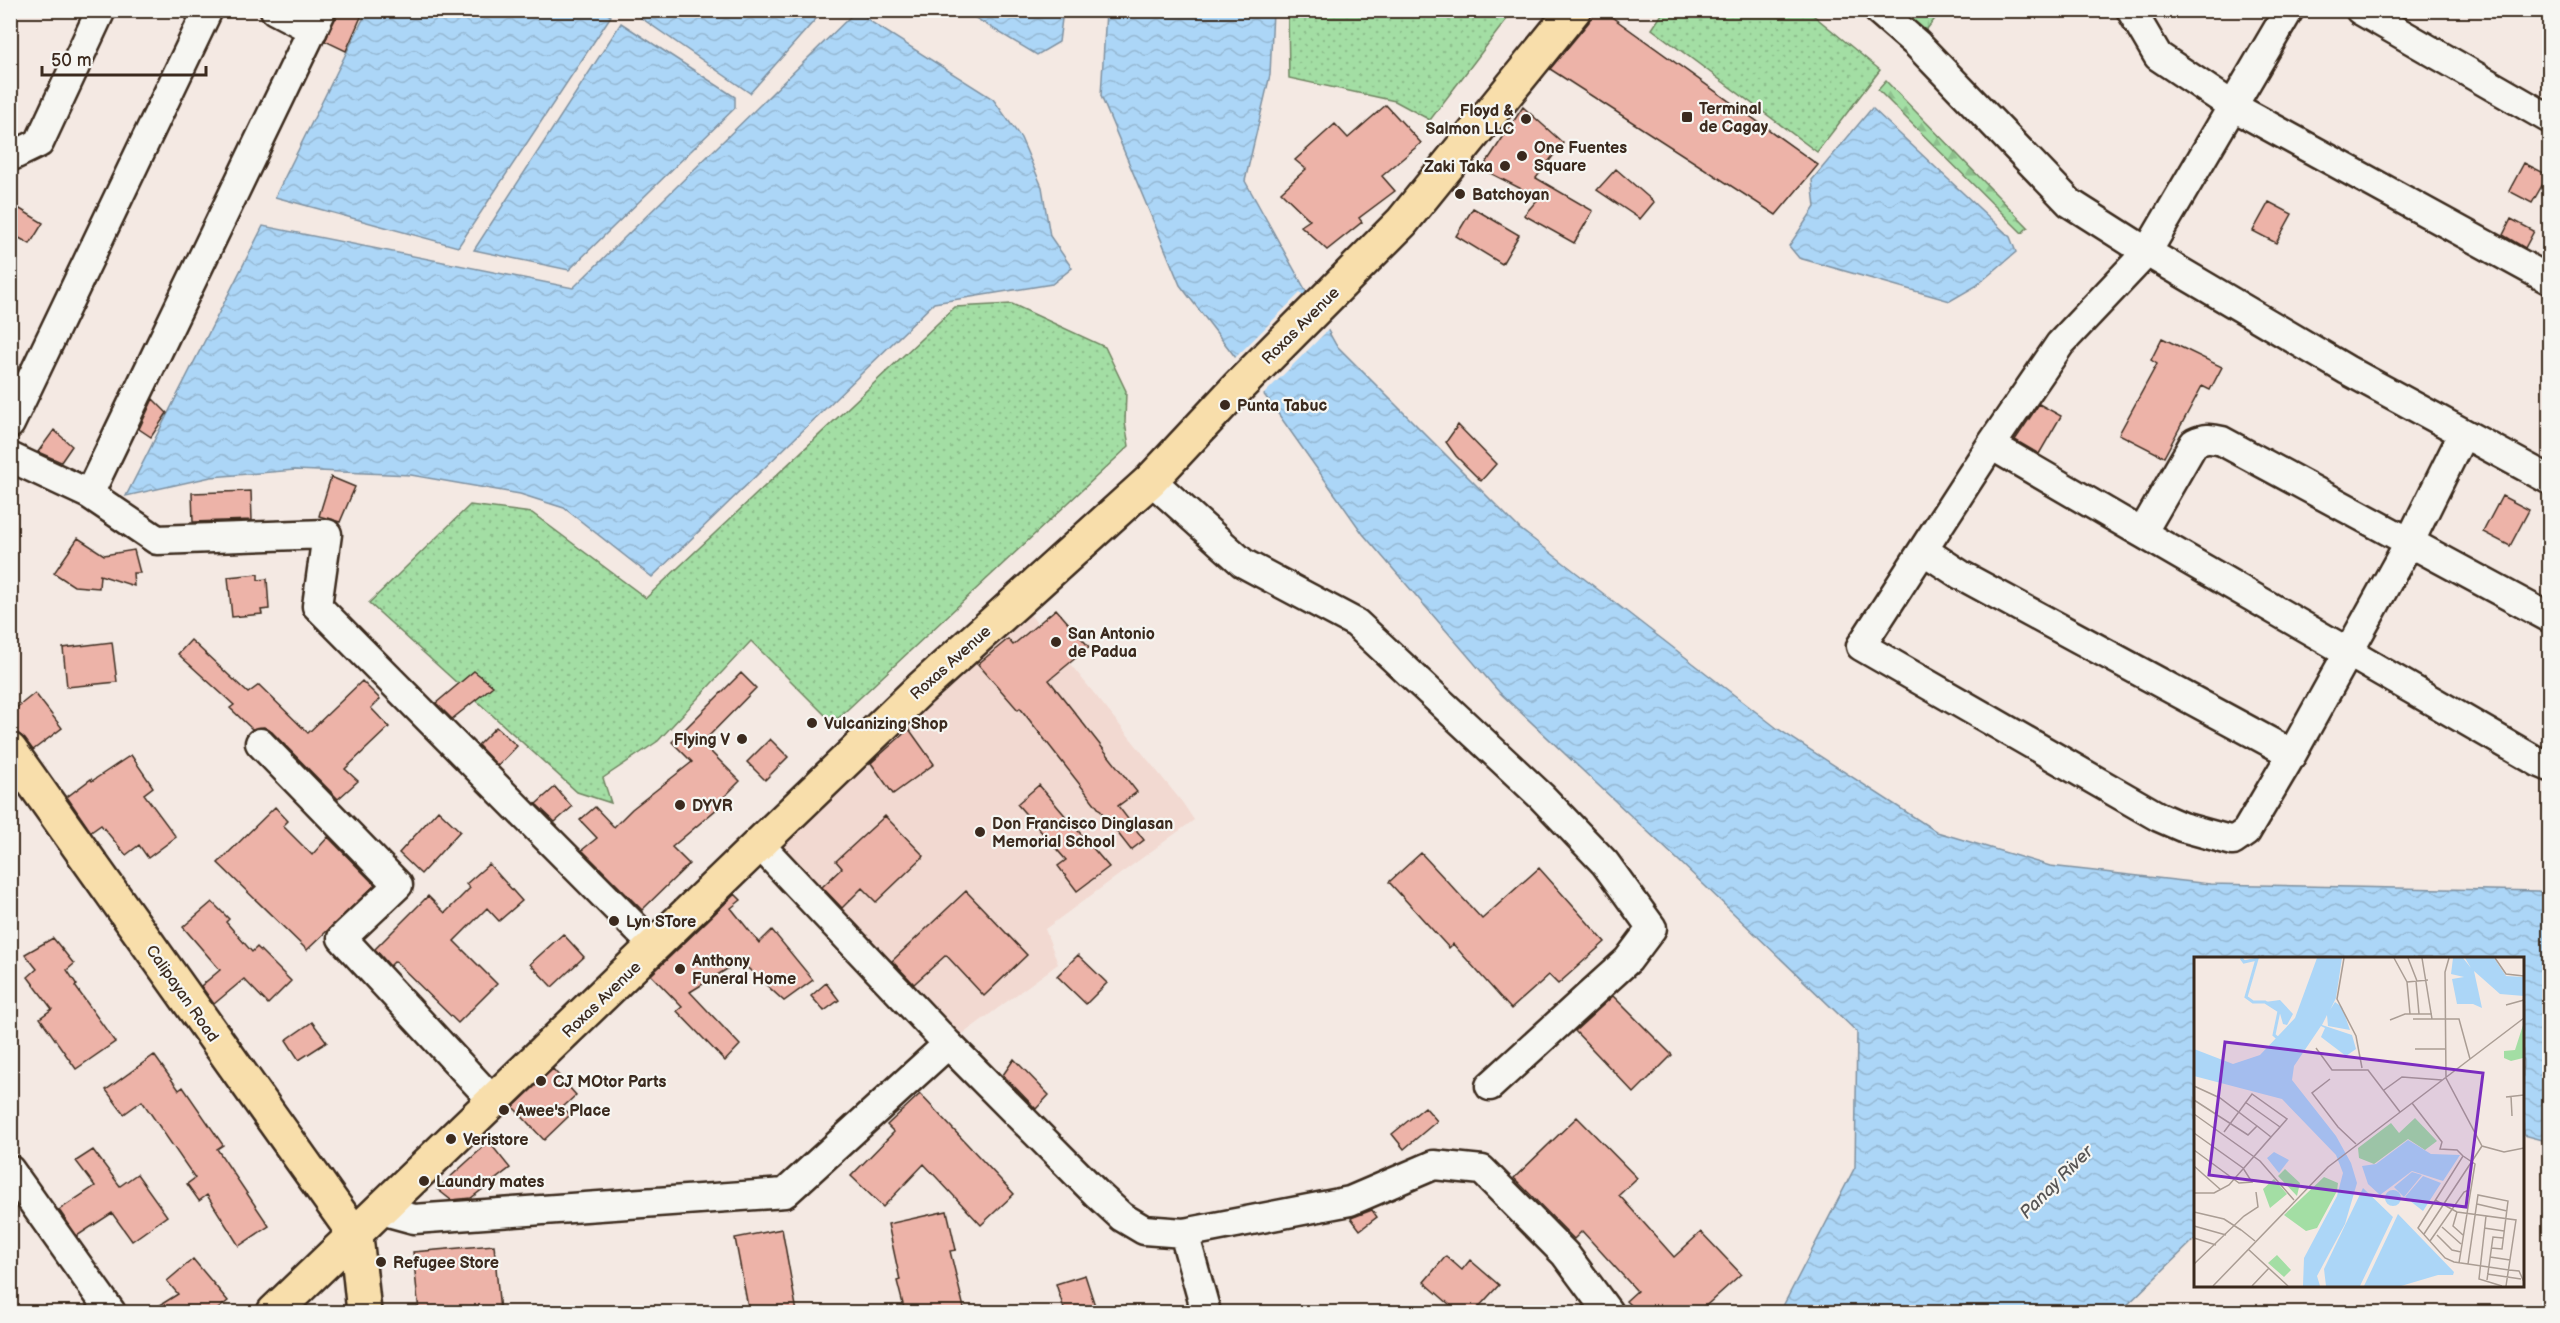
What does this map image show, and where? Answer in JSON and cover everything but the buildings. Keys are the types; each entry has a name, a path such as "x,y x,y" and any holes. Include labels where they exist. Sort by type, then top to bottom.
{"main road":[{"name":"Roxas Avenue","path":"274,1312 356,1236 918,691 1151,480 1237,388 1402,222 1574,10"},
{"name":"Calipayan Road","path":"10,750 356,1236"},
{"path":"356,1236 364,1312"}],"street":[{"path":"10,157 39,143 101,10"},
{"path":"10,424 208,10"},
{"path":"89,494 318,20 275,10"},
{"path":"1878,10 1917,44 2070,203 2147,252 2347,370 2550,480"},
{"path":"2131,10 2158,56 2234,107 2550,280"},
{"path":"2289,10 2147,252 2060,344 1991,445 1861,646 2158,817 2233,841 2241,838 2292,754 2409,543 2463,434"},
{"path":"2360,10 2550,119"},
{"path":"2142,534 2188,451 2194,443 2212,438 2222,441 2550,618"},
{"path":"1991,445 2550,767"},
{"path":"10,457 89,494 157,540 327,534 317,606 655,947"},
{"path":"1151,480 1243,563 1356,623 1541,796 1605,864 1652,928 1628,960 1490,1086"},
{"path":"1923,550 1961,575 2292,754"},
{"path":"260,743 398,885 342,938 494,1102"},
{"path":"759,844 948,1044 1122,1217 1144,1230 1184,1233 1350,1201 1434,1165 1482,1170 1565,1254 1608,1312"},
{"path":"381,1210 414,1219 785,1193 948,1044"},
{"path":"10,1170 111,1312"},
{"path":"1184,1233 1206,1312"}],"shaded area":[{"name":"Don Francisco Dinglasan Memorial School","path":"1024,607 1182,802 1194,820 1045,929 1058,964 956,1039 770,844"}],"green space":[{"path":"1288,10 1513,11 1430,120 1395,101 1289,78"},
{"path":"1664,11 1808,11 1880,70 1817,152 1652,29"},
{"path":"1883,11 1941,11 1917,42"},
{"path":"1886,81 2028,227 2022,233 1878,90"},
{"path":"1012,304 1105,347 1126,391 1125,423 1129,446 833,723 751,641 658,741 603,778 611,803 577,792 369,603 470,505 532,513 646,598 955,307"}],"water":[{"path":"601,10 611,16 458,247 275,197 367,11"},
{"path":"635,10 823,11 750,93 634,13"},
{"path":"856,11 860,11 871,22 993,99 1021,138 1042,187 1050,236 1072,268 1052,284 934,303 652,577 564,508 520,494 411,475 295,470 211,477 126,496 263,226 573,288"},
{"path":"964,11 1063,11 1059,42 1037,55"},
{"name":"Panay River","path":"1106,11 1273,11 1270,75 1245,181 1336,345 1520,529 1778,729 1937,832 2050,866 2210,884 2538,891 2549,894 2549,1142 2524,1135 2524,957 2194,957 2194,1240 2120,1312 1780,1312 1855,1167 1857,1032 1499,692 1363,534 1272,405 1180,285 1101,96"},
{"path":"621,23 735,97 735,108 569,270 474,250"},
{"path":"1872,108 2010,237 2016,252 1976,286 1950,301 1799,258 1789,246 1815,207 1812,180"}],"pier":[{"path":"1300,293 1323,315 1330,328 1262,396 1233,360"}],"place":[{"name":"Terminal de Cagay","path":"1687,117"},
{"name":"Floyd & Salmon LLC","path":"1526,119"},
{"name":"One Fuentes Square","path":"1522,156"},
{"name":"Zaki Taka","path":"1505,166"},
{"name":"Batchoyan","path":"1460,194"},
{"name":"Punta Tabuc","path":"1225,405"},
{"name":"San Antonio de Padua","path":"1056,642"},
{"name":"Vulcanizing Shop","path":"812,723"},
{"name":"Flying V","path":"742,739"},
{"name":"DYVR","path":"680,805"},
{"name":"Don Francisco Dinglasan Memorial School","path":"980,832"},
{"name":"Lyn STore","path":"614,921"},
{"name":"Anthony Funeral Home","path":"680,969"},
{"name":"CJ MOtor Parts","path":"541,1081"},
{"name":"Awee's Place","path":"504,1110"},
{"name":"Veristore","path":"451,1139"},
{"name":"Laundry mates","path":"424,1181"},
{"name":"Refugee Store","path":"381,1262"}]}
